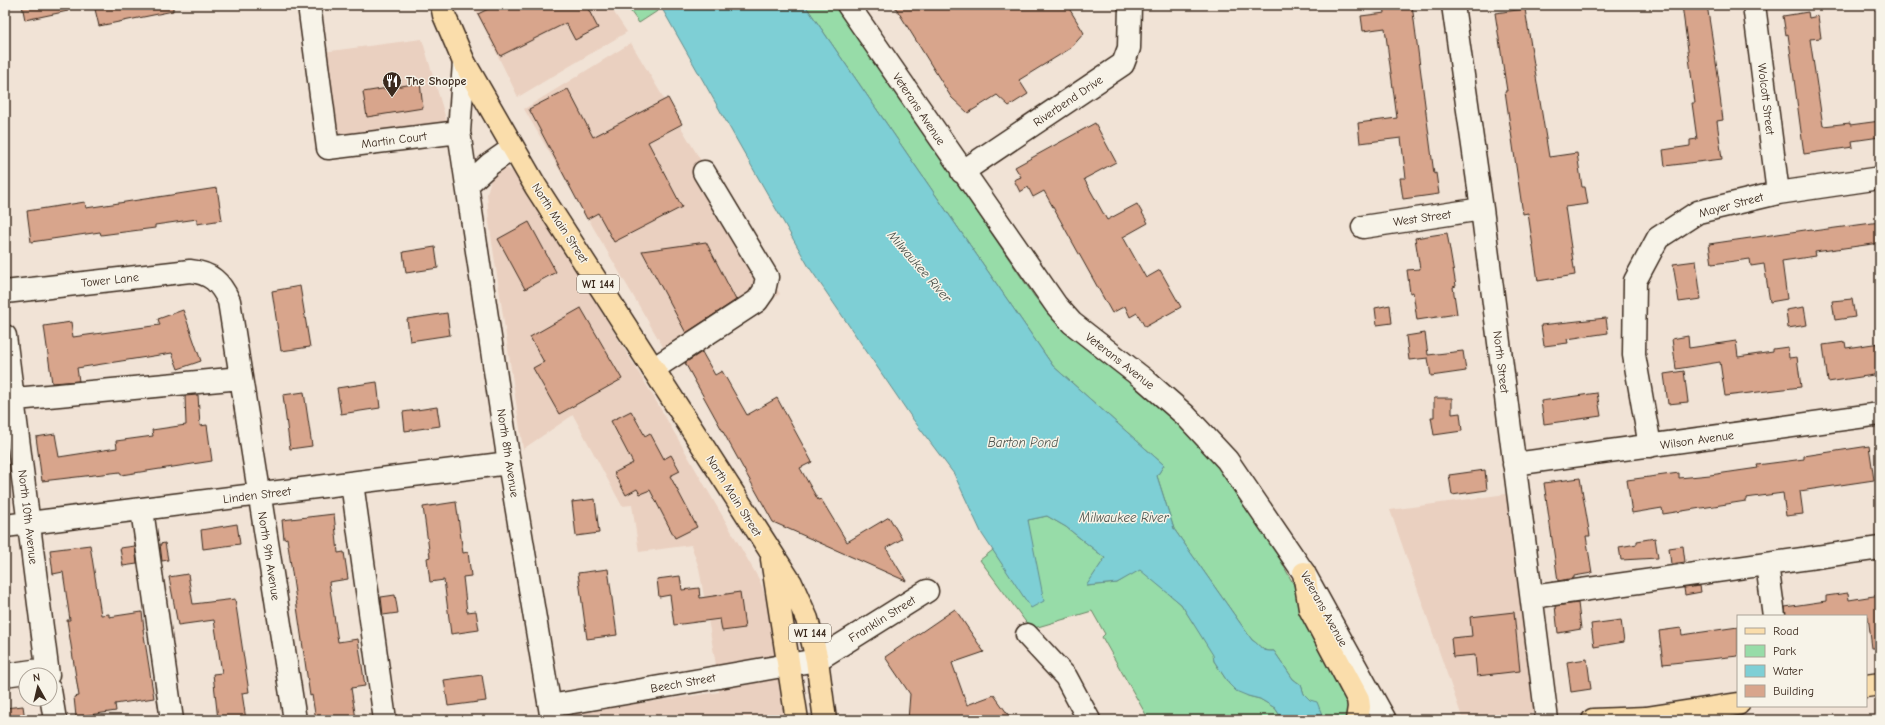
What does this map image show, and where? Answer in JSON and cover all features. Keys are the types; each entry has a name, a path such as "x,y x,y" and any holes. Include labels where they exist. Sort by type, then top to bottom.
{"main road":[{"name":"North Main Street","path":"442,5 444,15 464,62 513,148 771,554 791,582 804,613 817,660 825,720"},
{"name":"North Main Street","path":"771,554 797,720"},
{"path":"1304,573 1310,610 1358,699 1359,707 1356,720"},
{"path":"1867,686 1880,684"},
{"path":"1593,720 1643,719 1737,704"}],"street":[{"name":"Martin Court","path":"309,5 328,148 459,132"},
{"name":"Veterans Avenue","path":"848,5 962,172 1056,305 1072,323 1145,380 1191,421 1227,460 1304,573 1385,720"},
{"name":"Riverbend Drive","path":"962,172 1123,64 1129,48 1130,5"},
{"name":"North Street","path":"1453,5 1482,209 1547,720"},
{"name":"Wolcott Street","path":"1754,5 1778,193"},
{"name":"North 8th Avenue","path":"464,62 459,132 509,462 551,713"},
{"path":"467,186 490,164 513,148"},
{"path":"653,368 757,301 764,291 767,277 704,172"},
{"name":"Mayer Street","path":"1650,446 1634,355 1635,280 1658,238 1698,212 1778,193 1880,178"},
{"name":"West Street","path":"1363,226 1482,209"},
{"name":"Tower Lane","path":"5,292 190,271 203,272 213,279"},
{"name":"North 9th Avenue","path":"213,279 222,287 229,301 295,720"},
{"name":"North 10th Avenue","path":"5,336 9,400 29,523 47,667"},
{"path":"9,400 241,378"},
{"name":"Wilson Avenue","path":"1514,464 1880,414"},
{"name":"Linden Street","path":"5,526 142,510 509,462"},
{"path":"352,483 385,720"},
{"path":"142,510 172,720"},
{"path":"1532,597 1880,548"},
{"path":"1767,564 1774,615"},
{"name":"Franklin Street","path":"817,660 927,591"},
{"path":"1027,635 1066,677 1089,720"},
{"name":"Beech Street","path":"551,713 817,660"},
{"path":"5,674 18,675"},
{"name":"North 10th Avenue","path":"53,707 55,720"}],"shaded area":[{"path":"473,5 609,5 627,32 518,97"},
{"path":"422,39 449,129 332,140 323,52"},
{"path":"631,43 780,294 675,360 673,364 524,109"},
{"path":"504,167 514,172 523,184 652,394 760,581 770,609 791,720 568,720 580,712 719,692 717,671 699,568 691,545 639,552 632,505 622,506 573,415 523,449 489,222 487,194 492,175"},
{"path":"1506,494 1536,706 1534,712 1525,718 1502,720 1463,720 1390,510"}],"green space":[{"path":"626,5 660,5 662,8 639,23"},
{"path":"805,5 837,5 1034,296 1060,326 1072,337 1132,380 1188,432 1214,461 1238,492 1280,558 1350,699 1348,714 1345,720 1324,720 1322,714 1304,694 1301,685 1293,679 1274,651 1264,650 1252,640 1174,529 1157,476 1164,465 1053,366"},
{"path":"1047,516 1066,527 1105,558 1087,586 1117,583 1140,569 1181,604 1214,655 1214,661 1229,684 1248,696 1260,699 1275,708 1283,720 1149,720 1102,637 1105,634 1092,611 1031,629 980,560 993,550 1031,607 1028,520"}],"water":[{"name":"Barton Pond","path":"660,5 805,5 1053,366 1164,465 1157,476 1174,529 1252,640 1266,651 1274,651 1293,679 1301,685 1304,694 1310,700 1317,702 1324,720 1283,720 1275,708 1260,699 1236,691 1229,684 1214,661 1213,655 1181,604 1140,570 1117,583 1086,586 1105,558 1066,527 1047,516 1028,520 1044,601 1031,608 982,534 954,474 912,418 809,267"}],"building":[{"path":"22,5 68,5 68,11 25,20"},
{"path":"94,5 173,5 173,11 99,26"},
{"path":"496,5 586,5 598,28 575,40 566,23 500,56 478,14"},
{"path":"894,5 1067,5 1084,33 1071,48 1019,80 1028,94 1009,106 997,95 968,113 951,97"},
{"path":"1384,5 1412,5 1434,174 1436,173 1439,194 1403,199 1400,178 1406,178 1401,138 1360,143 1358,123 1397,118 1385,28 1363,31 1361,16 1385,13"},
{"path":"1682,5 1707,5 1719,82 1723,120 1717,121 1722,159 1665,166 1663,150 1690,146 1690,140 1697,139 1692,103 1695,103"},
{"path":"1525,9 1549,157 1577,153 1582,187 1585,187 1588,204 1565,207 1575,275 1538,281 1528,213 1523,214 1495,13"},
{"path":"1808,12 1809,18 1818,16 1821,38 1810,39 1823,126 1850,123 1850,125 1880,121 1880,137 1852,141 1853,147 1804,154 1788,34 1786,35 1783,16"},
{"path":"420,83 423,108 367,117 363,92"},
{"path":"568,89 593,137 668,98 682,124 648,142 682,207 614,242 598,213 587,219 529,109"},
{"path":"1095,123 1116,162 1084,179 1107,220 1137,204 1148,223 1123,237 1146,278 1160,270 1181,307 1145,327 1137,313 1130,317 1125,306 1112,313 1044,191 1033,197 1028,187 1020,192 1014,180 1021,177 1015,167"},
{"path":"217,188 222,220 197,224 197,219 155,225 155,228 101,235 100,232 31,242 27,211 85,202 86,208"},
{"path":"529,222 556,272 525,289 498,239"},
{"path":"1880,222 1880,243 1815,252 1816,256 1782,261 1787,299 1770,302 1764,264 1751,266 1750,259 1712,264 1709,244 1812,229 1813,231"},
{"path":"1447,233 1456,286 1453,287 1457,314 1417,320 1413,292 1410,293 1407,270 1420,269 1415,238"},
{"path":"706,242 736,300 686,333 642,251"},
{"path":"435,247 438,268 406,273 403,252"},
{"path":"1696,261 1701,299 1679,302 1673,264"},
{"path":"300,286 310,347 281,351 272,291"},
{"path":"1852,299 1855,317 1835,320 1832,301"},
{"path":"1390,305 1392,323 1377,325 1375,308"},
{"path":"1804,307 1807,325 1788,328 1786,310"},
{"path":"581,308 622,379 559,414 533,368 544,362 530,337"},
{"path":"183,310 201,361 178,369 172,353 77,368 79,381 52,383 44,326 71,322 73,337 160,325 158,319"},
{"path":"447,313 450,335 410,341 407,319"},
{"path":"1606,318 1608,333 1567,339 1568,343 1544,346 1541,325"},
{"path":"1425,333 1428,355 1463,351 1466,371 1431,376 1428,358 1409,360 1406,336"},
{"path":"1688,336 1689,348 1736,341 1738,357 1773,352 1773,349 1788,347 1789,358 1797,357 1801,387 1725,396 1720,362 1676,369 1672,339"},
{"path":"1845,342 1846,348 1880,343 1880,374 1828,382 1823,345"},
{"path":"702,352 715,375 722,371 747,415 777,398 812,462 800,468 818,500 821,499 847,542 889,517 902,539 886,548 906,581 773,522 685,363"},
{"path":"1684,371 1688,402 1668,404 1664,374"},
{"path":"377,382 380,408 341,414 337,388"},
{"path":"304,392 312,446 290,449 283,395"},
{"path":"1597,393 1601,416 1544,424 1541,401"},
{"path":"198,395 200,426 207,425 212,461 121,475 120,472 42,481 36,437 55,434 59,457 117,448 116,441 153,436 152,430 186,425 185,396"},
{"path":"1434,398 1452,398 1452,414 1460,413 1462,431 1434,435 1431,417 1434,417"},
{"path":"437,407 440,426 405,431 403,412"},
{"path":"631,411 645,436 650,433 664,459 671,455 680,471 670,476 697,527 675,538 650,490 640,494 637,489 626,495 614,473 633,463 611,421"},
{"path":"1869,446 1874,480 1800,491 1803,514 1786,516 1783,493 1746,498 1746,501 1663,514 1662,508 1632,513 1627,480 1679,473 1679,478 1710,475 1758,468 1757,465 1804,459 1804,456"},
{"path":"1485,470 1487,490 1452,495 1449,475"},
{"path":"1580,478 1590,536 1586,536 1592,573 1574,576 1574,578 1558,581 1544,483"},
{"path":"595,499 599,533 576,536 572,502"},
{"path":"456,502 463,553 468,552 471,576 463,577 467,612 476,611 479,630 451,634 444,580 430,582 427,558 430,557 423,507"},
{"path":"334,514 338,553 344,552 348,579 329,582 338,642 358,639 365,686 351,688 356,719 316,720 312,695 310,696 287,538 284,539 282,520"},
{"path":"237,524 240,544 203,549 201,530"},
{"path":"1655,538 1658,558 1621,560 1619,547 1637,544 1637,541"},
{"path":"165,543 168,560 162,561 160,544"},
{"path":"90,545 101,615 109,614 109,617 142,612 143,629 154,698 115,704 116,711 76,717 74,697 79,696 67,620 70,620 63,572 53,574 50,550"},
{"path":"135,546 137,564 123,566 120,548"},
{"path":"1683,546 1685,562 1671,564 1669,548"},
{"path":"608,569 617,635 587,639 578,573"},
{"path":"188,574 193,604 235,599 249,692 242,693 246,720 218,720 213,674 222,673 214,620 178,625 169,577"},
{"path":"680,576 682,590 699,588 700,598 740,592 745,628 722,631 720,619 674,625 670,595 659,597 657,579"},
{"path":"1700,586 1701,592 1685,595 1684,588"},
{"path":"1848,593 1849,600 1880,595 1880,648 1872,648 1867,615 1786,615 1785,607 1826,601 1826,596"},
{"path":"395,595 398,613 383,615 381,597"},
{"path":"1578,603 1581,629 1558,633 1555,606"},
{"path":"955,609 984,652 952,663 967,705 994,695 1012,720 908,720 910,694 885,657"},
{"path":"1514,612 1520,671 1477,676 1475,655 1453,657 1451,638 1472,636 1470,617"},
{"path":"1621,620 1624,642 1594,647 1591,624"},
{"path":"1737,627 1737,656 1663,664 1659,631 1681,628 1682,635"},
{"path":"1587,659 1591,689 1571,692 1567,662"},
{"path":"482,675 486,701 448,706 444,680"},
{"path":"23,707 25,720 5,720 5,708"}],"place":[{"name":"The Shoppe","path":"392,98"}],"water label":[{"name":"Milwaukee River","path":"920,266"},
{"name":"Milwaukee River","path":"1124,517"}]}
